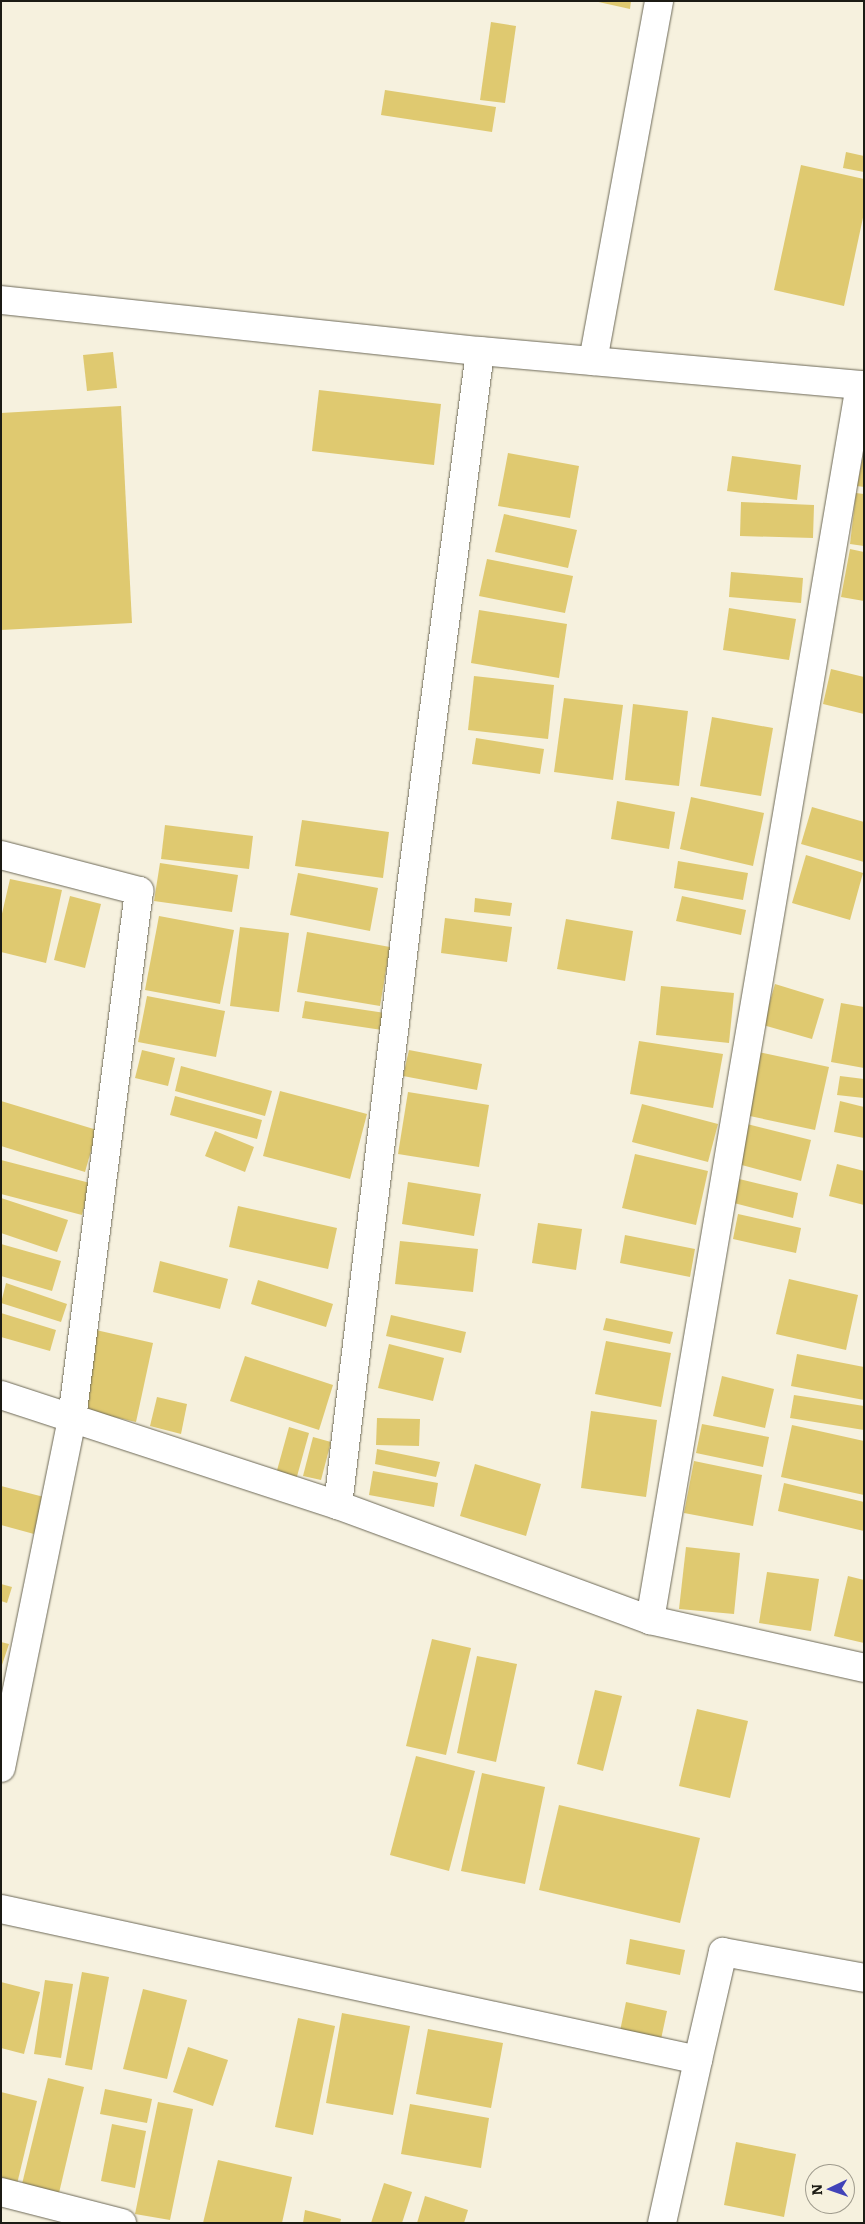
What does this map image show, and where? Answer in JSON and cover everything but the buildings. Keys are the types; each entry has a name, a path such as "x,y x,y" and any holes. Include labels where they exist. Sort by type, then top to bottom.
{"street":[{"path":"593,362 659,1"},
{"path":"1,300 480,351 862,385 650,1620"},
{"path":"338,1505 411,887 480,351"},
{"path":"1,855 139,891 72,1419 1,1768"},
{"path":"1,1395 338,1505 650,1620 864,1668"},
{"path":"1,1909 698,2060"},
{"path":"662,2223 723,1952 864,1978"},
{"path":"1,2192 122,2223"}]}
